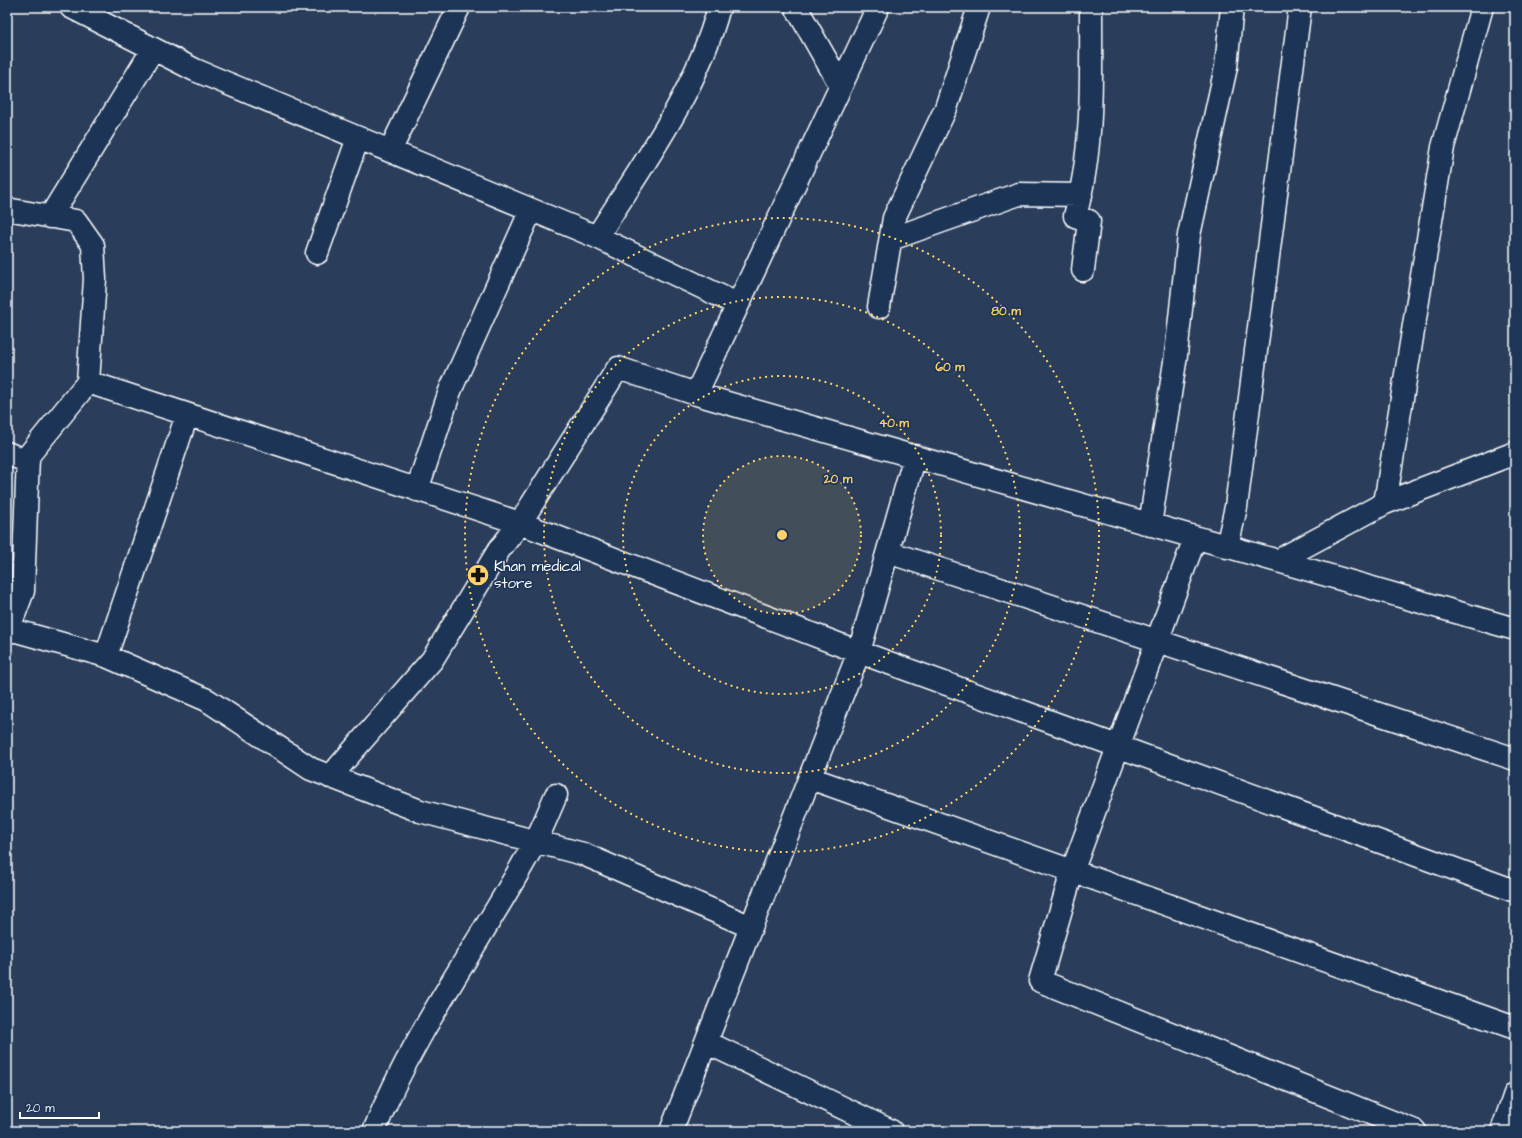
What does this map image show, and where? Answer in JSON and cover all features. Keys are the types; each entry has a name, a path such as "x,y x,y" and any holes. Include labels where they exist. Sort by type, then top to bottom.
{"street":[{"path":"390,151 459,7"},
{"path":"597,237 670,122 705,50 719,7"},
{"path":"796,7 841,86"},
{"path":"696,394 878,7"},
{"path":"879,307 894,218 946,108 979,7"},
{"path":"1083,270 1090,221 1075,216 1081,195 1091,117 1091,7"},
{"path":"1150,525 1176,356 1189,235 1226,67 1232,7"},
{"path":"1227,547 1236,507 1300,7"},
{"path":"1385,503 1443,147 1482,7"},
{"path":"81,9 153,49 195,70 597,237 737,304"},
{"path":"50,216 153,49"},
{"path":"316,253 358,138"},
{"path":"891,239 1019,194 1081,195"},
{"path":"7,212 12,210 76,221 93,245 95,279 88,382 28,456 23,591 8,631 106,656 207,700 311,769 330,777 420,811 583,854 751,927"},
{"path":"417,490 450,391 531,210"},
{"path":"330,777 432,660 499,550 520,523 618,368 696,394 1195,538 1279,560 1515,629"},
{"path":"88,382 520,523 859,652 1515,891"},
{"path":"106,656 187,415"},
{"path":"7,453 28,462"},
{"path":"1279,560 1385,503 1515,453"},
{"path":"671,1131 859,652 915,456"},
{"path":"1195,538 1072,872 1040,981 1415,1131"},
{"path":"888,552 1515,759"},
{"path":"810,778 1515,1028"},
{"path":"374,1131 388,1095 461,965 535,842 556,795"},
{"path":"706,1042 891,1131"},
{"path":"1502,1131 1515,1094"}],"place":[{"name":"Khan medical store","path":"478,575"}]}
